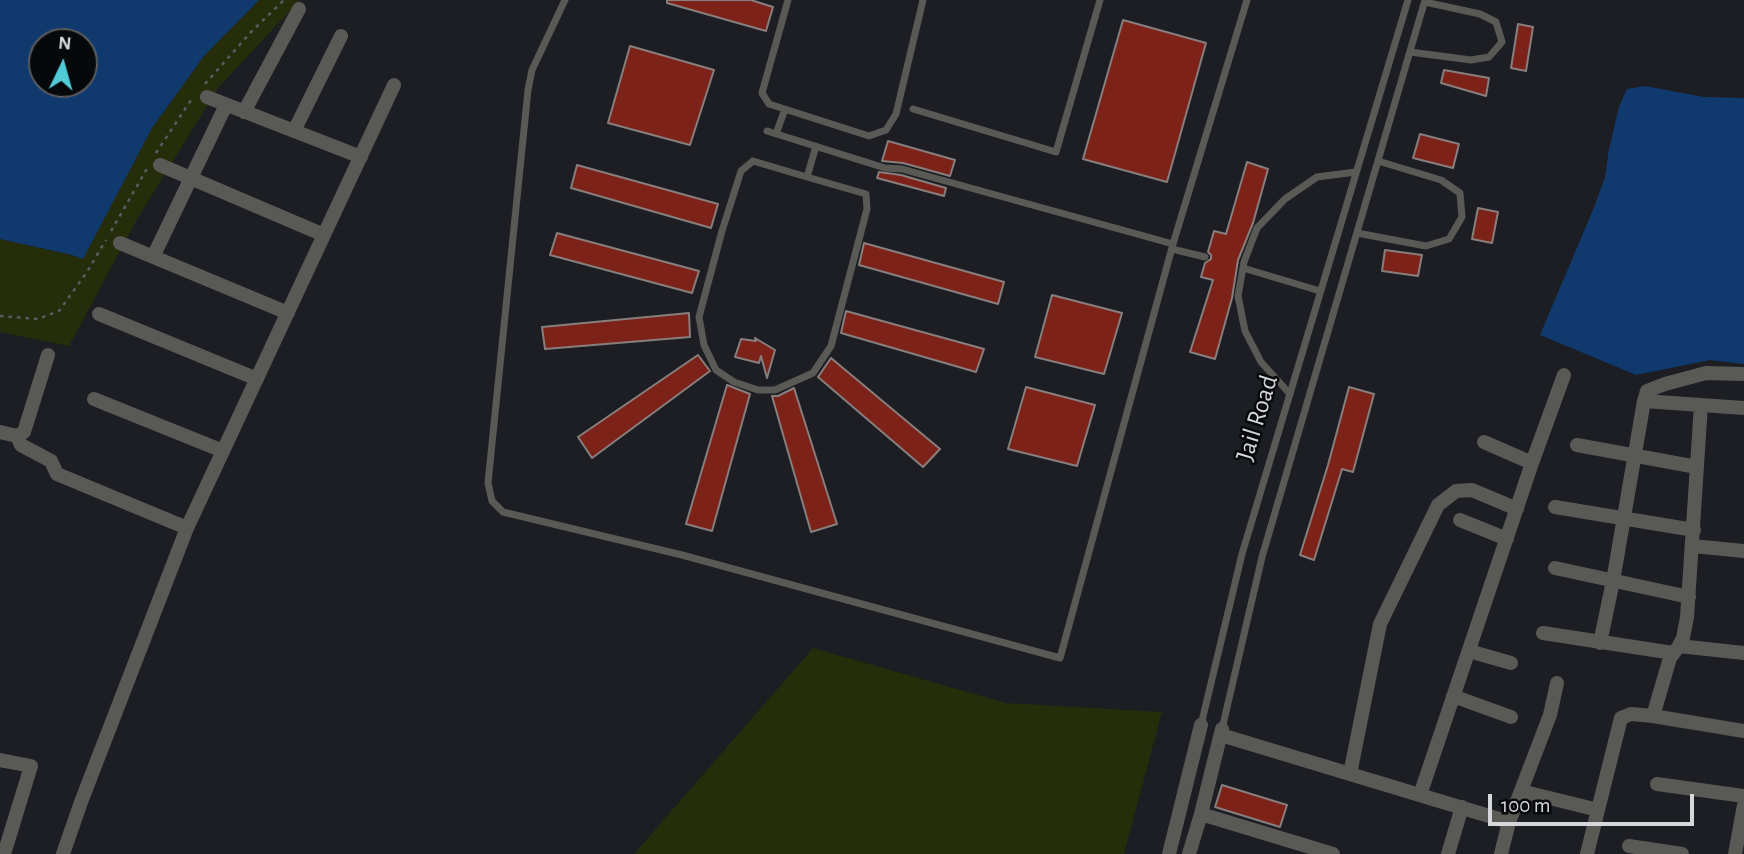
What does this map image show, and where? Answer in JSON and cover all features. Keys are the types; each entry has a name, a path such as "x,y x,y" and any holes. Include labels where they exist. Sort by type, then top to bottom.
{"street":[{"path":"244,112 299,9"},
{"path":"294,131 341,36"},
{"path":"64,854 81,802 187,528 394,85"},
{"path":"207,97 361,157"},
{"path":"153,257 226,105"},
{"path":"155,160 324,234"},
{"path":"120,243 288,313"},
{"path":"100,314 257,379"},
{"path":"0,432 17,436 24,432 48,355"},
{"path":"1600,643 1614,581 1647,391 1706,373 1744,374"},
{"path":"1420,795 1564,375"},
{"path":"94,398 223,452"},
{"path":"1644,401 1744,408"},
{"path":"1653,716 1670,658 1685,631 1701,405"},
{"path":"17,436 21,446 51,461 57,474 187,528"},
{"path":"1484,442 1532,463"},
{"path":"1577,445 1697,467"},
{"path":"1350,774 1380,624 1438,505 1455,491 1472,490 1517,509"},
{"path":"1555,507 1694,530"},
{"path":"1460,520 1507,539"},
{"path":"1693,546 1744,551"},
{"path":"1555,568 1689,597"},
{"path":"1543,633 1600,643 1744,653"},
{"path":"1469,651 1511,663"},
{"path":"1501,854 1509,822 1545,731 1557,684"},
{"path":"1453,696 1511,718"},
{"path":"1587,854 1621,718 1631,714 1653,716 1744,731"},
{"name":"Jail Road","path":"1169,854 1201,725"},
{"path":"1189,854 1221,732 1509,822"},
{"path":"0,760 31,766 4,854"},
{"path":"1657,784 1744,796"},
{"path":"1521,791 1598,810"},
{"path":"1735,854 1744,805"},
{"path":"1448,854 1462,807"},
{"path":"1201,814 1333,854"},
{"path":"1629,846 1682,854"}],"lane":[{"path":"565,0 532,70 528,90 488,483 492,501 503,512 682,555 1060,658 1172,247 1247,0"},
{"path":"788,0 762,93 769,104 869,136 887,130 896,114 923,0"},
{"path":"913,109 1056,152 1100,0"},
{"name":"Jail Road","path":"1201,725 1242,554 1408,0"},
{"path":"1221,732 1262,557 1378,161 1410,52 1425,1 1480,14 1496,22 1502,41 1489,57 1471,60 1410,52"},
{"path":"776,134 785,109"},
{"path":"766,131 885,168 902,169 1205,257"},
{"path":"807,177 817,146"},
{"path":"753,161 807,177 866,194 867,209 831,346 813,373 775,390 758,390 734,383 716,370 704,345 699,317 741,171 753,161"},
{"path":"1357,233 1426,246 1449,239 1462,217 1460,193 1441,180 1378,161"},
{"path":"1290,394 1262,362 1245,331 1238,296 1242,268 1257,228 1285,199 1318,177 1356,172"},
{"path":"1242,268 1320,291"}],"path":[{"path":"0,316 38,319 59,311 88,272 190,100 251,32 284,0"}],"green space":[{"path":"259,0 300,0 218,88 136,221 69,346 0,332 0,239 83,258 152,128 204,56"},
{"path":"813,648 1006,703 1162,712 1124,854 634,854"}],"water":[{"path":"0,0 259,0 204,56 152,128 83,259 0,239"},
{"path":"1645,86 1704,97 1744,98 1744,364 1710,360 1636,375 1540,335 1605,177 1619,107 1627,89"}],"building":[{"path":"667,0 751,0 773,7 766,31 667,3"},
{"path":"1123,20 1206,43 1167,182 1083,159"},
{"path":"1518,24 1533,27 1526,71 1511,68"},
{"path":"630,46 714,70 690,145 608,123"},
{"path":"1444,70 1489,78 1486,96 1441,83"},
{"path":"1420,134 1459,144 1453,168 1413,158"},
{"path":"888,141 955,160 950,176 903,163 882,161"},
{"path":"1247,162 1268,169 1253,223 1238,260 1232,298 1215,359 1190,352 1213,280 1201,277 1205,263 1211,259 1208,252 1214,231 1226,234"},
{"path":"577,165 718,204 711,228 571,188"},
{"path":"879,172 901,175 946,188 944,196 877,178"},
{"path":"1478,208 1498,212 1492,243 1472,239"},
{"path":"557,233 699,271 692,293 550,255"},
{"path":"864,243 1004,282 998,304 859,265"},
{"path":"1385,250 1422,255 1418,276 1382,271"},
{"path":"1052,295 1122,313 1104,374 1035,357"},
{"path":"846,311 984,349 976,372 841,333"},
{"path":"689,313 690,337 545,349 542,327"},
{"path":"755,338 775,350 767,378 761,356 759,363 735,357 741,339 756,341"},
{"path":"698,355 710,371 592,458 578,437"},
{"path":"831,358 940,449 923,467 818,377"},
{"path":"727,385 750,394 712,531 686,524"},
{"path":"1026,387 1095,405 1077,466 1008,449"},
{"path":"1349,387 1374,394 1353,472 1342,469 1314,560 1300,555"},
{"path":"794,388 837,524 811,532 772,396"},
{"path":"1222,785 1287,805 1280,827 1215,807"}]}
